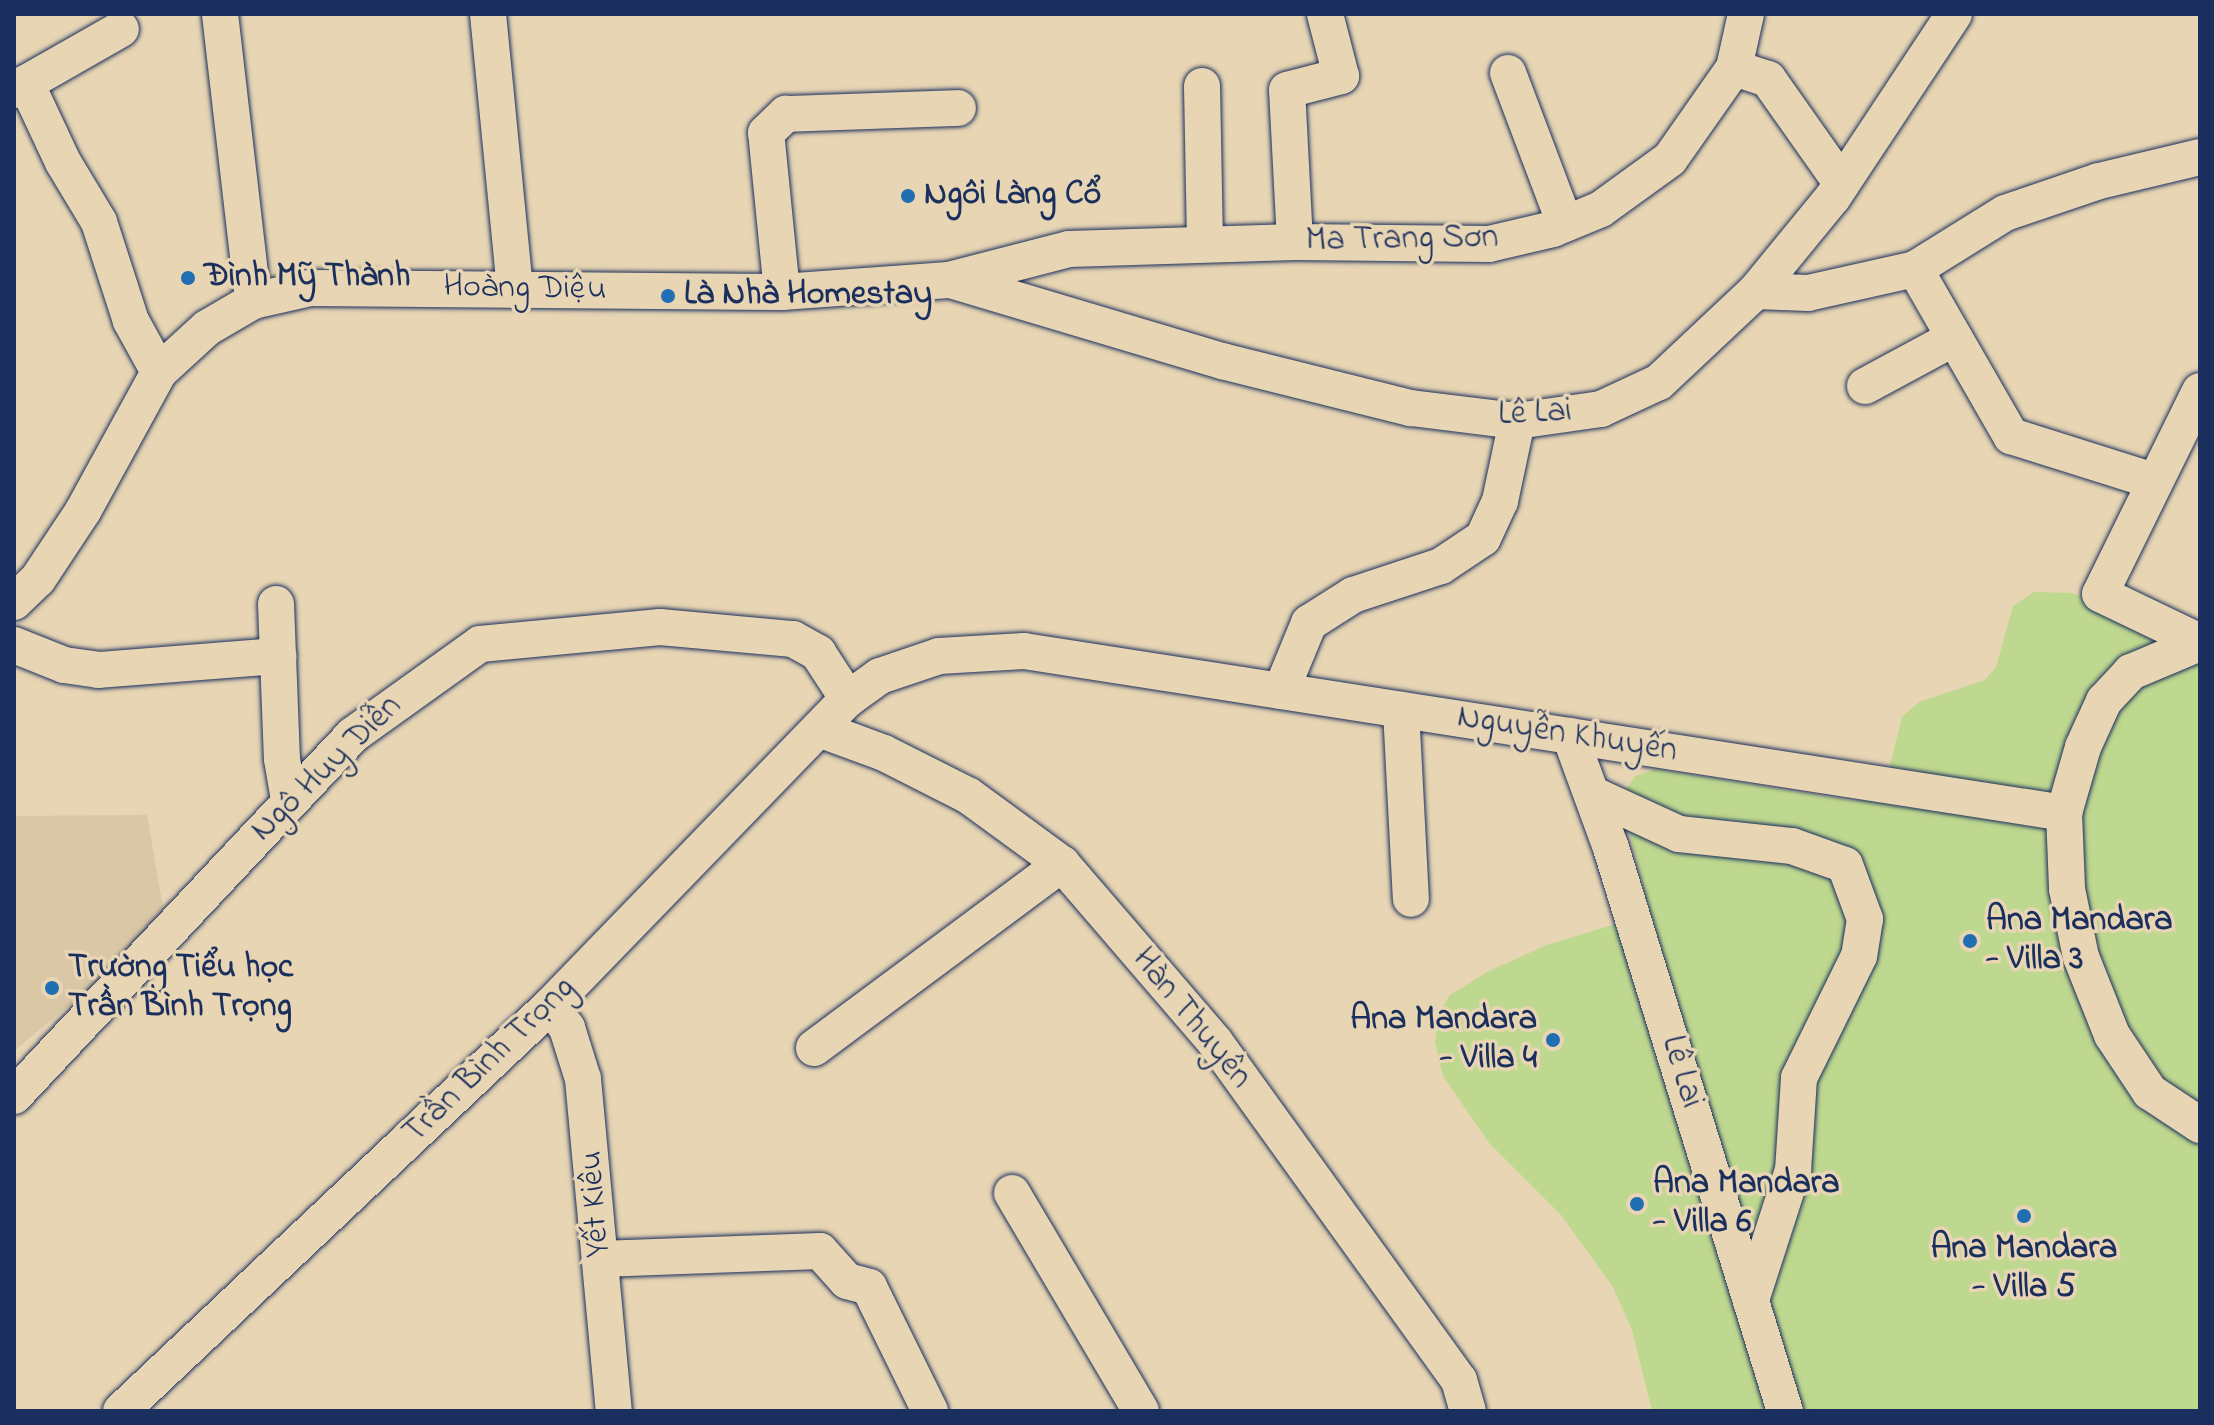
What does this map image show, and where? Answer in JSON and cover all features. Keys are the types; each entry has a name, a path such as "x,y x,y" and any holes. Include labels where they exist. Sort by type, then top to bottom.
{"street":[{"path":"220,14 253,301"},
{"path":"488,14 515,288"},
{"path":"1295,242 1287,90 1341,76 1325,14"},
{"name":"Ma Trang Sơn","path":"949,280 1069,249 1295,242 1489,244 1565,224 1601,209 1670,159 1734,68 1746,14"},
{"name":"Lê Lai","path":"949,280 1236,365 1411,408 1517,421 1601,409 1659,382 1756,291 1842,184 1954,14"},
{"path":"121,29 20,87 99,222 131,321 159,372"},
{"path":"1734,68 1768,79 1842,184"},
{"path":"1508,73 1565,224"},
{"path":"1202,86 1205,244"},
{"path":"782,292 766,133 786,114 958,108"},
{"path":"1756,291 1808,293 1915,269 2005,213 2099,181 2200,157"},
{"path":"1915,269 2011,436 2154,481"},
{"name":"Hoàng Diệu","path":"14,602 38,579 83,511 159,372 207,328 253,301 310,288 782,292 949,280"},
{"path":"1865,386 1954,338"},
{"path":"2200,391 2100,594 2200,643"},
{"path":"1281,691 1309,623 1353,595 1441,566 1483,538 1500,501 1517,421"},
{"path":"276,604 289,800"},
{"name":"Ngô Huy Diễn","path":"14,1096 289,800 398,698 480,644 660,627 793,639 818,653 848,699"},
{"path":"2200,643 2131,672 2104,701 2083,747 2064,813 2067,889 2081,957 2112,1035 2150,1092 2200,1125"},
{"path":"14,645 64,665 99,670 278,656"},
{"name":"Nguyễn Khuyến","path":"848,699 880,676 939,656 1024,651 2064,813"},
{"name":"Trần Bình Trọng","path":"121,1411 550,1006 848,699"},
{"path":"1401,710 1411,899"},
{"name":"Hàn Thuyên","path":"819,729 884,753 969,796 1062,864 1215,1042 1459,1380 1468,1411"},
{"name":"Lê Lai","path":"1570,736 1592,794 1785,1411"},
{"path":"1592,794 1679,834 1792,846 1845,865 1865,919 1859,956 1799,1078 1793,1170 1751,1300"},
{"path":"814,1048 1062,864"},
{"name":"Yết Kiêu","path":"550,1006 567,1028 583,1079 605,1343 614,1411"},
{"path":"1012,1193 1141,1411"},
{"path":"600,1259 820,1251 847,1281 869,1287 930,1411"},
{"path":"597,1411 605,1343"}],"shaded area":[{"name":"Trường Tiểu học Trần Bình Trọng","path":"147,815 166,925 14,1051 14,816"}],"green space":[{"path":"2034,592 2072,593 2200,632 2200,1411 1652,1411 1632,1330 1613,1287 1561,1215 1489,1143 1443,1076 1435,1042 1439,1012 1450,995 1489,971 1547,945 1622,922 1640,909 1645,895 1625,814 1624,793 1635,776 1656,769 1854,801 1876,794 1887,777 1902,717 1919,702 1985,680 1996,667 2013,606"}],"place":[{"name":"Ngôi Làng Cổ","path":"908,196"},
{"name":"Đình Mỹ Thành","path":"188,278"},
{"name":"Là Nhà Homestay","path":"668,296"},
{"name":"Ana Mandara - Villa 3","path":"1970,941"},
{"name":"Trường Tiểu học Trần Bình Trọng","path":"52,988"},
{"name":"Ana Mandara - Villa 4","path":"1553,1040"},
{"name":"Ana Mandara - Villa 6","path":"1637,1204"},
{"name":"Ana Mandara - Villa 5","path":"2024,1216"}]}
